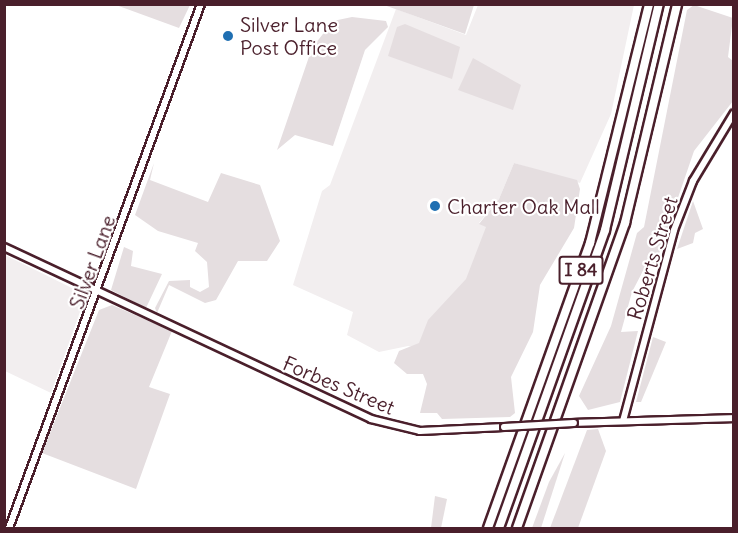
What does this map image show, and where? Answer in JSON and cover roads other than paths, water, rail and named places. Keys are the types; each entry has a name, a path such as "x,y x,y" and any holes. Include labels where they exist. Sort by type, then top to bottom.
{"highway":[{"name":"I 84","path":"488,528 592,236 649,4"},
{"path":"499,528 605,230 659,4"},
{"path":"504,528 610,229 665,4"},
{"name":"I 84","path":"517,528 625,223 676,4"}],"main road":[{"name":"Silver Lane","path":"9,528 99,293 201,4"},
{"name":"Roberts Street","path":"622,421 674,230 693,181 734,113"},
{"name":"Forbes Street","path":"4,247 380,423 428,431 734,418"}],"place":[{"name":"Silver Lane Post Office","path":"228,36"},
{"name":"Charter Oak Mall","path":"435,206"}]}
